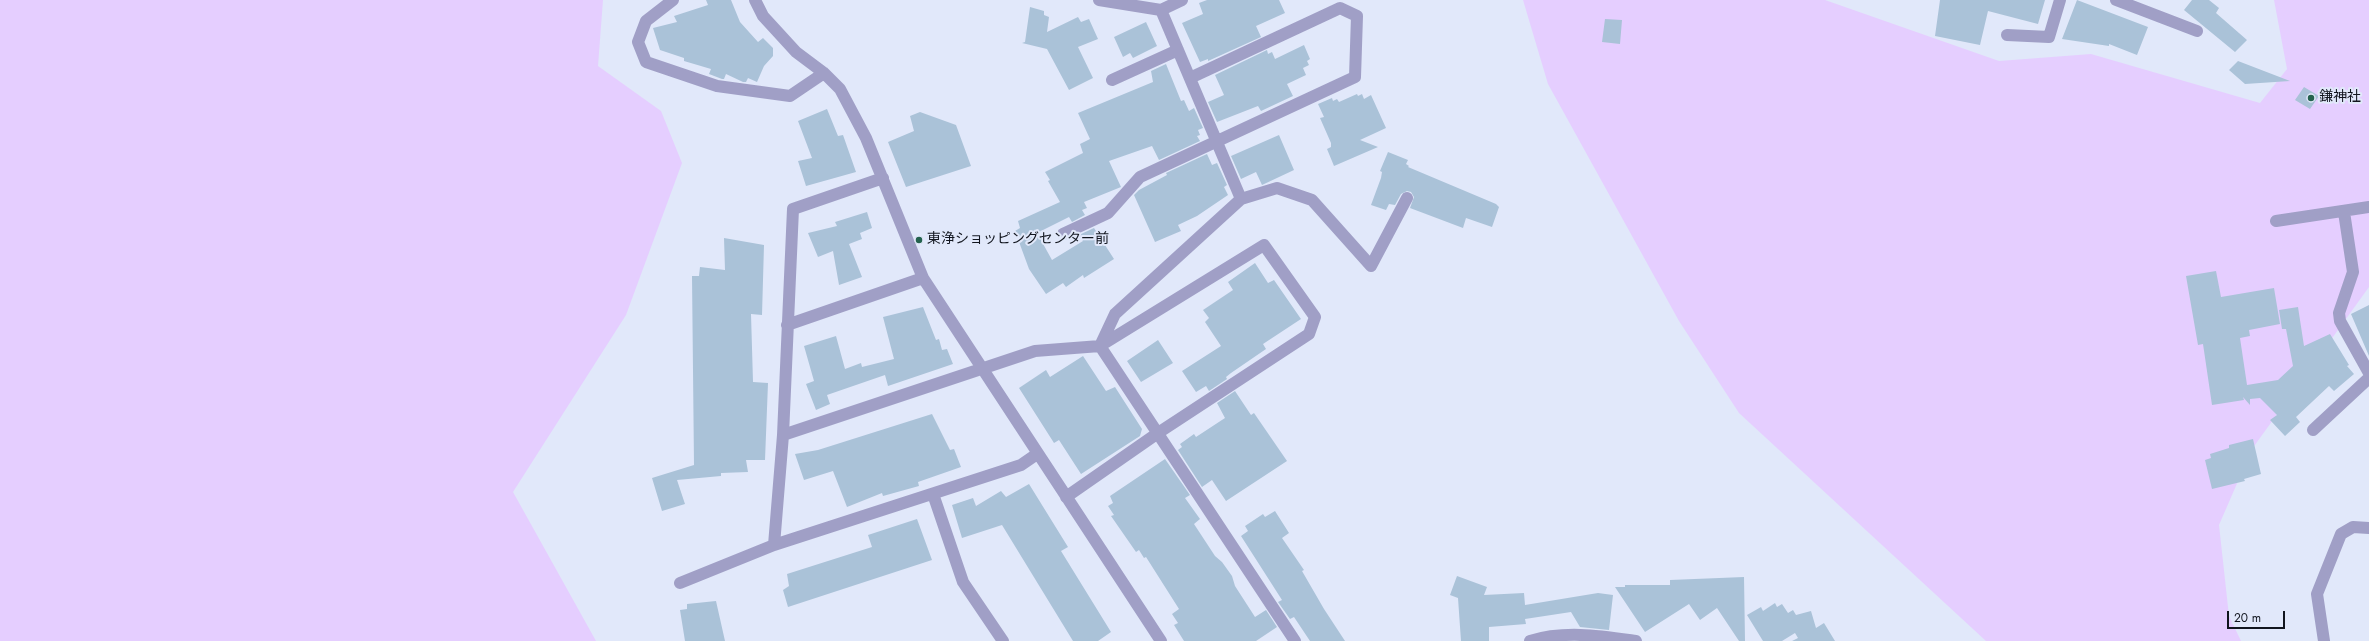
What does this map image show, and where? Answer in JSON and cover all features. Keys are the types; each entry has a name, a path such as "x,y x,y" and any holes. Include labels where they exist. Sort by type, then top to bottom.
{"street":[{"path":"671,0 646,21 643,28 638,42 646,62 717,86 790,96 824,73"},
{"path":"756,0 763,16 796,52 824,73 840,89 866,138 923,278 1161,641"},
{"path":"1098,0 1161,10 1182,0"},
{"path":"2007,35 2049,37 2060,0"},
{"path":"2116,0 2197,31"},
{"path":"1063,234 1108,213 1140,177 1355,77 1357,16 1340,8 1190,78"},
{"path":"1161,10 1241,199"},
{"path":"1112,80 1178,50"},
{"path":"774,545 783,435 793,209 883,178"},
{"path":"1100,346 1115,314 1241,199 1277,188 1312,200 1371,266 1407,198"},
{"path":"2276,221 2344,212 2369,207"},
{"path":"2344,212 2353,272 2340,313 2340,321 2369,373"},
{"path":"783,435 1035,351 1100,346 1264,245 1315,317 1309,334 1158,433 1066,497"},
{"path":"787,325 923,278"},
{"path":"1100,346 1295,641"},
{"path":"2313,430 2369,378"},
{"path":"680,583 774,545 1021,465 1037,454"},
{"path":"933,494 963,582 1003,641"},
{"path":"2324,641 2317,594 2340,534 2353,527 2369,528"},
{"path":"1538,640 1590,634 1636,641"}],"shaded area":[{"path":"0,0 603,0 598,66 661,111 682,163 626,315 513,492 596,641 0,641"},
{"path":"1523,0 1825,0 1999,61 2091,54 2260,103 2287,69 2274,0 2369,0 2369,287 2252,449 2219,525 2229,616 2241,641 1986,641 1739,413 1679,321 1548,84"}],"building":[{"path":"706,0 731,0 740,22 758,42 763,38 773,48 773,56 764,66 757,82 748,78 746,82 743,82 726,74 724,79 722,79 709,74 711,69 684,61 684,58 660,50 653,28 677,22 674,16 708,5"},
{"path":"1207,0 1279,0 1285,13 1256,26 1261,37 1208,61 1208,59 1200,62 1182,23 1203,14 1199,3"},
{"path":"1940,0 2045,0 2038,24 1988,11 1980,45 1935,36"},
{"path":"2077,0 2148,27 2137,55 2109,44 2109,46 2062,39"},
{"path":"2192,0 2209,0 2219,8 2216,13 2247,40 2235,52 2184,10"},
{"path":"1030,7 1044,11 1044,15 1049,17 1047,32 1078,17 1081,22 1089,19 1098,39 1078,47 1093,78 1069,90 1047,49 1022,43 1025,42"},
{"path":"1605,19 1622,20 1620,44 1602,42"},
{"path":"1146,22 1157,46 1133,58 1130,53 1123,57 1114,37"},
{"path":"1304,45 1310,59 1307,61 1309,65 1303,68 1306,75 1287,84 1293,96 1261,111 1258,106 1217,122 1208,102 1224,95 1215,75 1267,50 1268,54 1272,52 1275,59"},
{"path":"2238,61 2290,81 2245,84 2229,70"},
{"path":"1166,64 1181,101 1184,100 1189,111 1194,108 1203,128 1198,130 1200,135 1197,136 1200,141 1159,160 1152,146 1109,161 1121,187 1084,202 1087,208 1082,210 1085,215 1072,222 1069,217 1037,233 1052,260 1083,241 1079,235 1094,228 1114,259 1084,278 1083,275 1066,287 1063,283 1046,294 1029,269 1015,231 1020,228 1018,221 1060,202 1048,181 1050,180 1045,172 1083,153 1080,144 1090,139 1078,113 1153,82 1151,71"},
{"path":"2304,87 2319,96 2310,109 2295,100"},
{"path":"1357,94 1358,96 1362,94 1364,99 1371,95 1386,128 1360,140 1378,147 1334,166 1327,149 1331,147 1331,143 1320,118 1324,117 1318,104 1332,98 1333,101 1337,99 1339,102"},
{"path":"827,109 838,136 843,135 856,172 806,186 798,161 812,158 798,121"},
{"path":"920,112 956,125 971,166 906,187 888,142 914,131 910,116"},
{"path":"1279,135 1294,170 1262,185 1256,172 1241,179 1231,156"},
{"path":"1388,152 1408,160 1406,164 1409,166 1408,167 1496,204 1499,207 1492,227 1466,218 1463,228 1410,208 1414,197 1411,192 1407,191 1401,194 1395,205 1389,204 1386,210 1371,205 1381,178 1382,172 1380,171"},
{"path":"1207,154 1212,165 1217,163 1227,185 1224,187 1228,195 1197,216 1178,225 1181,231 1155,242 1134,195 1139,190 1167,175 1166,173"},
{"path":"867,212 872,228 860,233 862,239 849,244 862,277 839,285 833,251 818,257 808,233 837,226 835,222"},
{"path":"724,238 764,245 762,315 751,314 753,382 768,383 765,460 746,460 748,472 721,473 721,476 677,480 685,504 662,511 652,478 694,465 692,276 699,276 700,267 725,270"},
{"path":"1255,263 1268,283 1274,280 1301,319 1263,344 1266,349 1231,373 1226,377 1227,379 1209,391 1206,386 1196,392 1182,371 1221,346 1205,322 1209,318 1203,310 1233,290 1228,282"},
{"path":"2216,271 2221,297 2274,288 2280,324 2249,330 2250,336 2240,338 2247,385 2278,380 2293,366 2286,329 2282,329 2279,310 2298,307 2304,346 2330,334 2349,365 2347,366 2354,374 2334,391 2329,386 2296,417 2300,422 2285,436 2270,420 2277,415 2260,398 2250,399 2250,405 2243,397 2244,400 2212,405 2203,344 2198,345 2186,276"},
{"path":"2369,305 2369,356 2351,314"},
{"path":"923,307 936,340 939,339 942,350 947,349 953,364 888,386 885,375 827,395 830,404 816,410 806,384 814,381 804,346 836,336 845,369 861,363 862,367 894,359 883,317"},
{"path":"1158,340 1173,363 1141,382 1127,361"},
{"path":"1083,356 1106,391 1115,387 1142,429 1140,436 1081,474 1059,440 1054,443 1019,388 1046,370 1050,377"},
{"path":"1235,391 1251,415 1254,413 1287,461 1226,501 1212,480 1202,487 1178,450 1182,447 1180,444 1194,434 1196,437 1225,418 1217,403"},
{"path":"932,414 950,450 954,449 961,467 918,482 919,486 883,496 882,493 847,507 833,471 804,480 795,454 818,450"},
{"path":"2253,439 2261,474 2244,479 2245,481 2212,489 2205,460 2211,458 2210,454 2229,448 2229,445"},
{"path":"1165,459 1190,495 1185,498 1200,519 1194,524 1215,556 1222,562 1232,576 1235,586 1255,617 1266,610 1277,627 1256,641 1184,641 1174,625 1178,623 1172,614 1179,609 1146,557 1144,558 1139,550 1136,552 1111,516 1114,515 1108,506 1113,503 1110,496"},
{"path":"1029,484 1068,547 1061,551 1111,632 1098,641 1073,641 1002,525 962,538 952,505 973,498 976,506 1001,491 1006,497"},
{"path":"1275,511 1289,533 1282,538 1304,570 1302,571 1345,641 1310,641 1294,617 1290,619 1278,602 1282,600 1241,536 1248,531 1245,526 1263,514 1265,517"},
{"path":"917,519 932,560 788,607 783,590 789,586 787,574 872,547 868,535"},
{"path":"1457,576 1487,587 1484,595 1524,593 1525,605 1598,593 1613,595 1609,630 1580,627 1571,612 1525,619 1526,624 1489,627 1489,641 1461,641 1458,598 1450,595"},
{"path":"1744,577 1745,641 1739,641 1717,608 1700,620 1689,604 1645,632 1615,587 1625,587 1625,585 1670,585 1670,580"},
{"path":"716,601 725,641 685,641 680,610 687,609 687,604"},
{"path":"1775,603 1777,607 1782,604 1788,613 1793,610 1796,615 1811,611 1816,628 1824,623 1835,641 1792,641 1798,638 1795,633 1782,641 1763,641 1747,615 1761,607 1763,611"}],"place":[{"name":"鎌神社","path":"2311,98"},
{"name":"東浄ショッピングセンター前","path":"919,240"}]}
